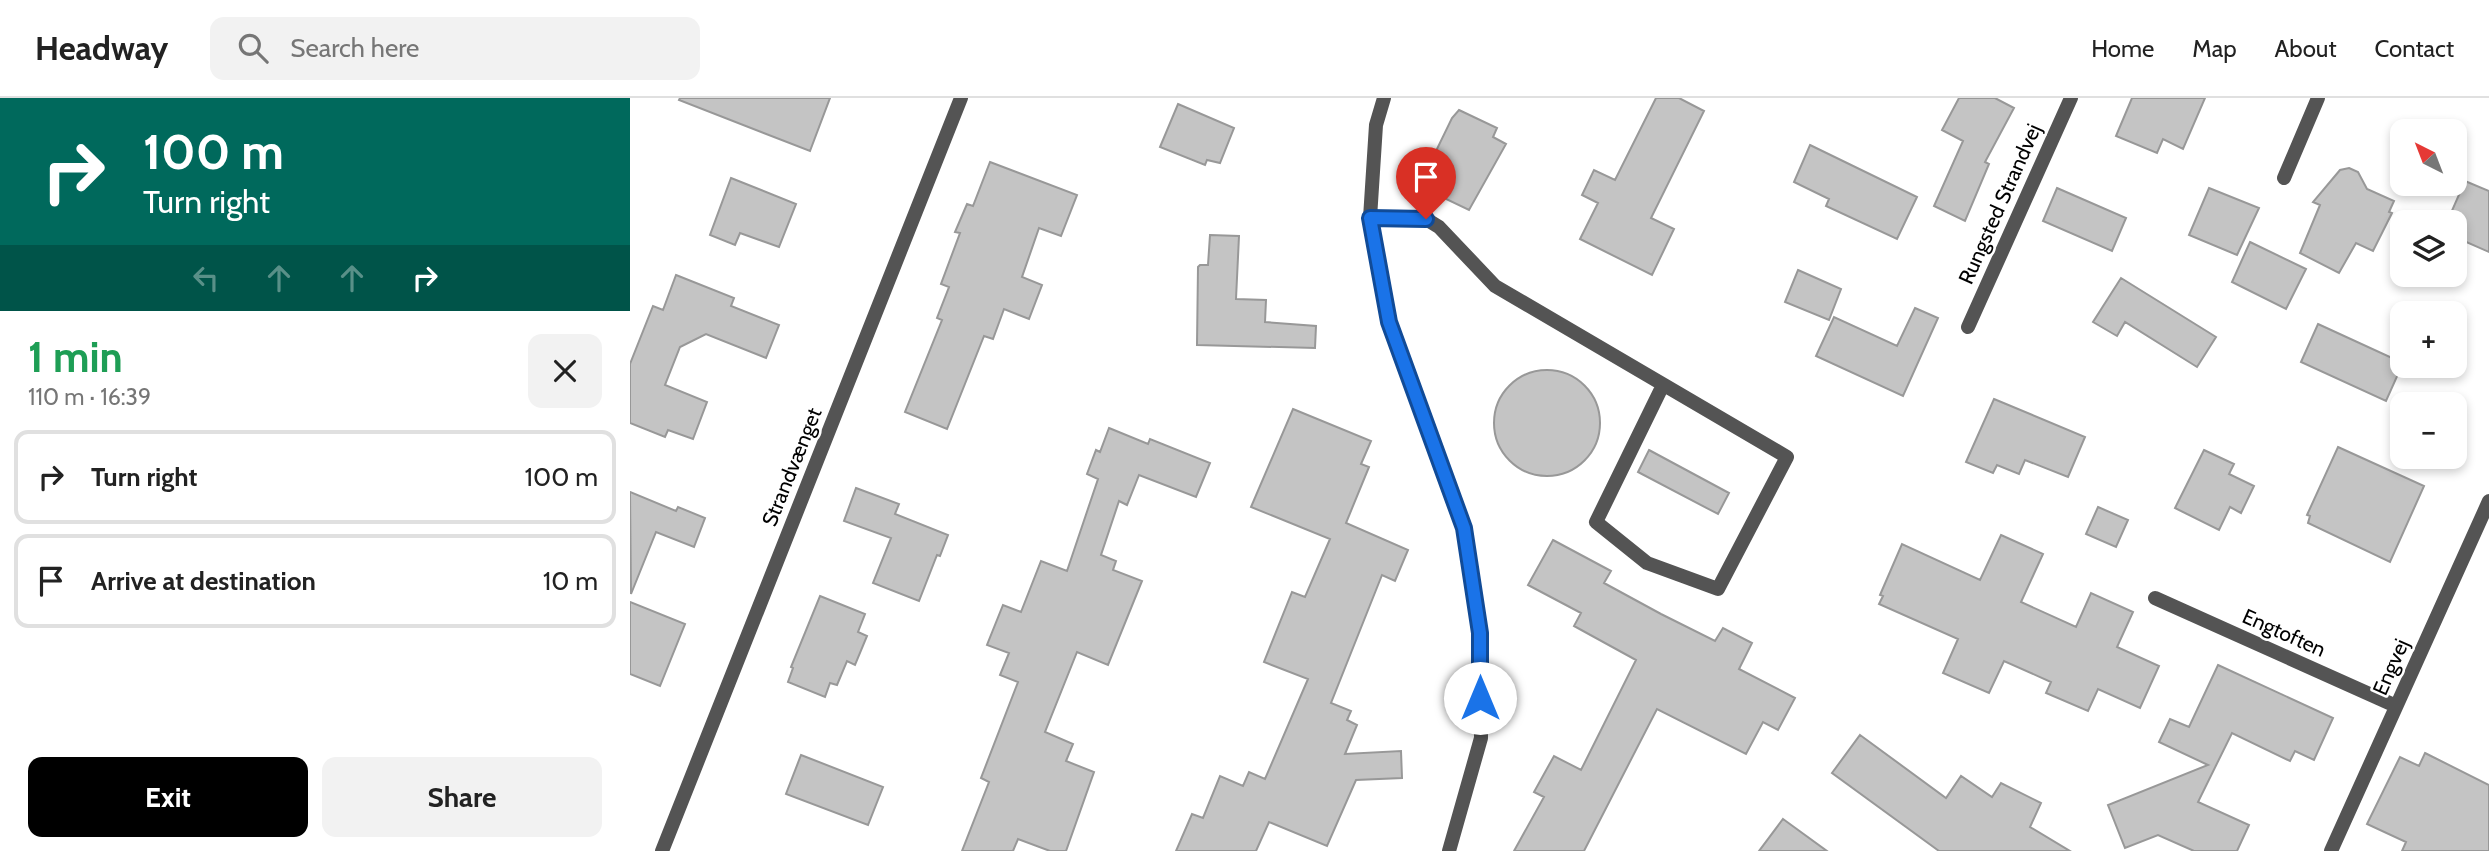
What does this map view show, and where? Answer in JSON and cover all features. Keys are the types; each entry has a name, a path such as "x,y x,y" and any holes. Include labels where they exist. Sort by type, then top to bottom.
{"street":[{"name":"Strandvænget","path":"662,851 961,98"},
{"path":"1384,98 1376,125 1370,218 1389,322 1464,528 1480,633 1480,738 1449,851"},
{"name":"Rungsted Strandvej","path":"1968,327 2071,98"},
{"path":"2284,178 2318,98"},
{"path":"1370,218 1426,219 1439,227 1495,286 1787,457 1718,589 1647,564 1596,522 1663,386"},
{"name":"Engvej","path":"2331,851 2489,501"},
{"name":"Engtoften","path":"2155,598 2396,706"}],"building":[{"path":"830,98 810,151 679,100"},
{"path":"1656,98 1679,98 1704,111 1651,218 1674,229 1652,275 1580,239 1598,203 1582,195 1594,170 1615,180"},
{"path":"1959,98 1995,98 2014,108 1985,162 1989,164 1965,221 1934,206 1963,141 1942,130"},
{"path":"2132,98 2205,98 2183,149 2163,139 2157,153 2116,136"},
{"path":"1178,104 1234,128 1220,163 1207,160 1205,165 1160,147"},
{"path":"1459,110 1497,128 1493,137 1506,144 1469,210 1419,186 1452,118"},
{"path":"1810,145 1917,197 1897,239 1826,206 1829,199 1794,182"},
{"path":"990,162 1077,195 1061,236 1039,228 1022,277 1042,285 1029,319 1004,309 993,339 984,336 947,429 905,412 942,320 937,318 949,287 941,284 960,233 955,232 967,204 973,206"},
{"path":"2349,168 2358,172 2367,189 2394,201 2389,212 2390,217 2373,251 2356,243 2339,273 2300,253 2320,205 2313,202 2340,170"},
{"path":"731,178 796,204 779,247 740,233 735,245 710,235"},
{"path":"2468,182 2489,191 2489,252 2467,242 2467,210 2452,210 2458,196 2468,196"},
{"path":"2057,188 2126,218 2112,251 2043,221"},
{"path":"2209,188 2259,208 2237,255 2189,235"},
{"path":"1210,235 1239,236 1236,299 1266,300 1265,322 1316,326 1315,348 1197,345 1198,267 1208,265"},
{"path":"2250,242 2306,269 2286,309 2232,282"},
{"path":"1798,270 1841,289 1829,320 1785,302"},
{"path":"676,275 734,298 731,306 779,325 766,358 706,334 680,347 665,385 707,402 693,439 668,430 665,437 630,423 630,364 653,306 663,310"},
{"path":"2121,278 2216,337 2197,367 2125,322 2117,336 2093,322"},
{"path":"1915,308 1938,318 1903,396 1816,356 1834,317 1897,346"},
{"path":"2318,324 2390,357 2390,378 2396,378 2386,401 2301,362"},
{"path":"1547,370 1567,374 1585,385 1596,403 1600,423 1596,443 1585,461 1567,472 1547,476 1527,472 1509,461 1498,443 1494,423 1498,403 1509,385 1527,374"},
{"path":"1994,399 2085,437 2068,477 2025,460 2019,474 1997,465 1993,473 1966,462"},
{"path":"1293,409 1371,441 1361,464 1369,467 1346,523 1408,550 1395,581 1382,575 1331,703 1351,711 1347,720 1357,725 1345,754 1401,751 1402,778 1356,780 1327,846 1269,822 1256,851 1176,851 1192,814 1203,818 1220,776 1243,786 1249,772 1265,779 1308,679 1264,662 1292,592 1305,597 1330,539 1251,507"},
{"path":"1109,428 1148,444 1150,439 1210,463 1196,497 1139,475 1127,505 1119,501 1101,555 1116,561 1113,570 1142,581 1108,665 1077,652 1045,732 1073,744 1066,761 1094,772 1066,851 1050,851 1018,839 1013,851 962,851 989,782 981,778 1018,682 1000,675 1009,653 987,645 1003,605 1021,612 1041,561 1067,571 1098,479 1087,474 1096,450 1100,452"},
{"path":"2338,447 2424,486 2390,562 2308,523 2310,516 2307,515"},
{"path":"1649,450 1729,493 1718,514 1638,472"},
{"path":"2204,450 2234,464 2229,474 2254,486 2241,513 2230,507 2219,530 2175,508"},
{"path":"856,488 899,504 895,514 948,535 919,601 873,583 891,538 844,521"},
{"path":"630,492 676,511 678,507 705,518 694,547 656,532 631,594"},
{"path":"2098,507 2128,520 2116,547 2086,534"},
{"path":"2001,535 2043,554 2021,602 2076,627 2091,593 2133,612 2117,647 2159,666 2140,708 2098,689 2088,711 2046,693 2051,682 2004,661 1989,693 1943,673 1958,639 1879,604 1883,596 1880,595 1902,544 1980,580"},
{"path":"1553,540 1611,571 1604,583 1661,614 1715,641 1723,628 1752,643 1739,669 1795,698 1778,730 1763,722 1746,754 1657,709 1584,851 1514,851 1544,797 1534,792 1554,756 1581,770 1636,660 1574,626 1581,613 1528,585"},
{"path":"820,596 865,614 858,632 867,636 855,665 847,661 837,685 830,683 825,697 788,682 793,668 791,667"},
{"path":"630,602 685,624 660,686 630,674"},
{"path":"2218,665 2333,718 2314,760 2295,751 2290,761 2232,733 2198,802 2249,825 2237,851 2194,851 2158,835 2125,848 2108,805 2208,765 2159,742 2170,719 2189,727"},
{"path":"1860,735 1946,798 1961,776 1992,797 2001,783 2041,803 2030,827 2070,851 1939,851 1832,773"},
{"path":"2425,753 2489,785 2489,851 2402,851 2406,842 2367,824 2400,757 2419,766"},
{"path":"801,755 883,787 868,825 786,794"},
{"path":"1783,819 1827,851 1759,851"}],"route":[{"path":"1426,219 1370,218 1389,322 1464,528 1480,633 1480,698"}]}
